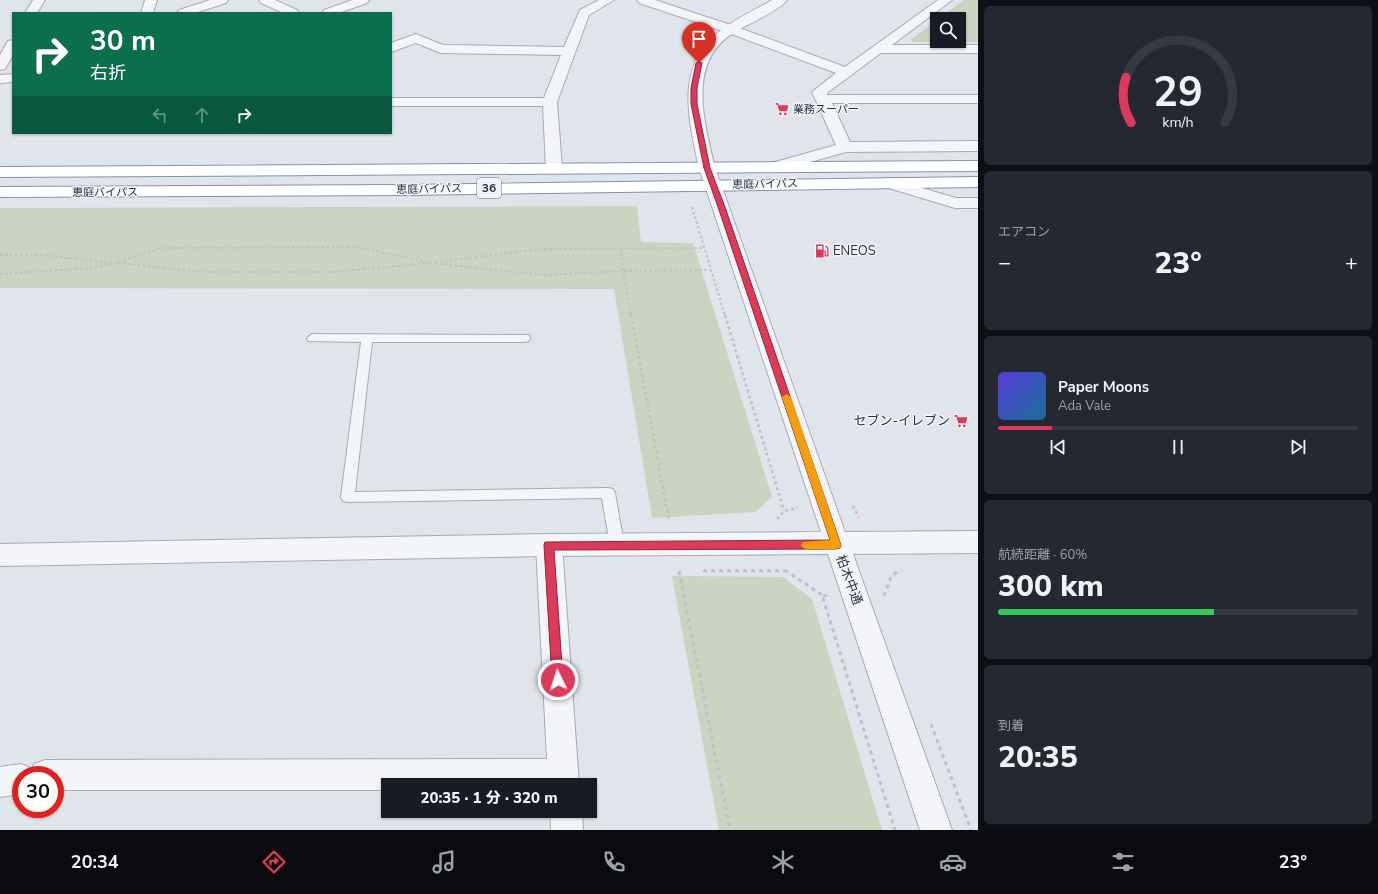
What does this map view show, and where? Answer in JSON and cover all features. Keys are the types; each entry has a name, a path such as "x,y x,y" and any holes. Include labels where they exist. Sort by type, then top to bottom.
{"highway":[{"name":"恵庭バイパス","path":"0,192 395,190 710,176 774,167 978,166"},
{"name":"恵庭バイパス","path":"0,172 554,168 888,183 978,182"}],"street":[{"path":"32,12 39,0"},
{"path":"147,12 151,0"},
{"path":"186,12 222,0"},
{"path":"265,0 291,12"},
{"path":"331,12 363,0"},
{"path":"554,168 550,102 568,51 584,13 608,0"},
{"path":"643,0 730,29 846,72"},
{"name":"柏木中通","path":"781,0 730,29 705,52 699,63 695,82 694,104 710,176 836,545 936,830"},
{"path":"845,147 820,92 946,0"},
{"path":"392,48 416,38 441,49 568,51"},
{"path":"0,66 12,46"},
{"path":"880,49 978,49"},
{"path":"0,79 12,78"},
{"path":"823,100 978,99"},
{"path":"392,102 550,102"},
{"path":"774,167 845,147 978,146"},
{"path":"888,183 955,203 978,203"},
{"path":"0,555 549,545 836,545 978,542"},
{"path":"549,545 564,778"},
{"path":"64,775 381,778"},
{"path":"0,782 12,780"},
{"path":"566,818 567,830"}],"lane":[{"path":"312,338 526,338"},
{"path":"366,338 348,497 608,493 617,545"}],"path":[{"path":"692,207 784,511"},
{"path":"0,274 91,268 116,263 160,248 359,247 431,263 543,275 623,270 710,270"},
{"path":"621,248 623,270 670,528"},
{"path":"0,255 44,255 204,272 334,272 431,263 544,249 704,248"},
{"path":"679,571 730,830"}],"green space":[{"path":"964,0 978,0 978,42 966,42 966,12 948,12"},
{"path":"930,25 930,42 913,42 910,40"},
{"path":"637,206 641,242 693,243 772,497 755,512 652,518 614,289 0,288 0,208"},
{"path":"672,576 783,577 812,599 882,830 719,830"}],"slow traffic":[{"path":"787,397 836,545 806,545"}],"place":[{"name":"業務スーパー","path":"782,109"},
{"name":"ENEOS","path":"822,251"},
{"name":"セブン-イレブン","path":"961,421"}],"route":[{"path":"558,680 549,545 836,545 722,207 707,168 694,104 694,88 699,63"}]}
